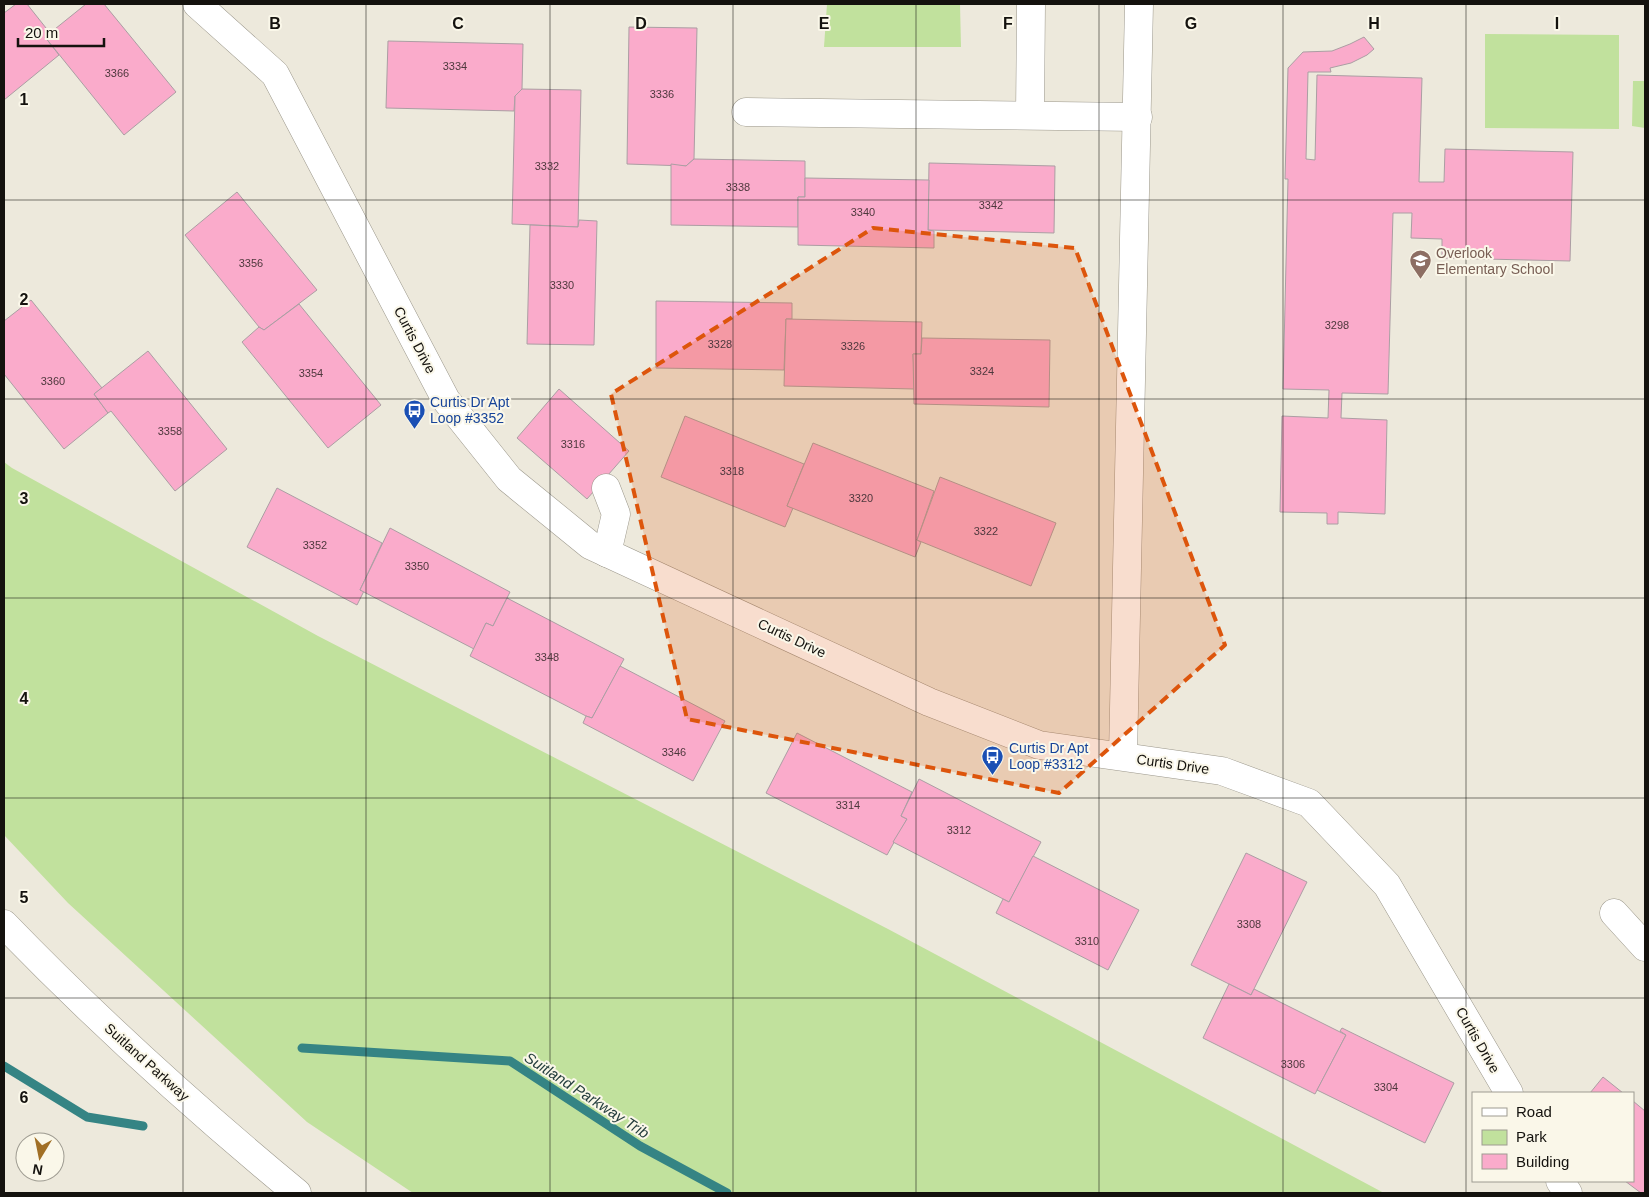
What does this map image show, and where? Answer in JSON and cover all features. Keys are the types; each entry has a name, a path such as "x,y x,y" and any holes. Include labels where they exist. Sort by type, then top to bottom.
{"main road":[{"name":"Curtis Drive","path":"197,4 275,74 446,400 509,479 590,545 929,702 1039,745 1222,771 1310,803 1387,885 1507,1092"},
{"path":"1030,4 1030,115"},
{"path":"1123,756 1139,4"},
{"path":"746,112 1138,117"},
{"path":"606,488 616,514 607,553"},
{"path":"1614,913 1645,947"},
{"name":"Suitland Parkway","path":"4,924 81,1002 140,1057 296,1193"},
{"path":"1561,1182 1568,1193"}],"highlighted area":[{"path":"873,228 1075,248 1225,645 1059,793 687,719 611,394"}],"green space":[{"path":"827,4 960,4 961,47 824,47"},
{"path":"1485,34 1619,35 1619,129 1485,128"},
{"path":"1633,81 1645,81 1645,128 1632,126"},
{"path":"4,462 318,636 888,929 1384,1193 413,1193 307,1122 68,903 4,835"}],"building":[{"path":"16,4 27,4 50,33 45,37 59,55 4,100 4,13"},
{"path":"86,4 104,4 176,92 124,135 45,37"},
{"path":"629,27 697,28 694,159 686,166 627,164"},
{"path":"1364,37 1374,49 1367,55 1351,63 1330,68 1331,72 1308,72 1306,159 1315,160 1317,75 1422,78 1419,182 1444,182 1445,149 1573,152 1570,261 1442,258 1442,239 1411,238 1412,213 1393,213 1388,394 1342,393 1341,418 1387,420 1385,514 1338,512 1338,524 1327,524 1327,513 1280,512 1282,416 1328,418 1329,390 1283,389 1288,179 1285,179 1288,68 1303,52 1332,51"},
{"path":"388,41 523,44 522,89 515,96 514,111 386,108"},
{"path":"522,89 581,90 578,227 512,224 515,96"},
{"path":"694,159 805,161 805,197 798,197 798,227 671,225 671,164 686,166"},
{"path":"929,163 1055,166 1054,233 928,230"},
{"path":"805,178 929,180 928,230 934,231 934,248 798,245 798,197 805,197"},
{"path":"237,192 317,290 264,330 259,327 185,235"},
{"path":"579,220 597,221 594,345 527,344 530,225 578,227"},
{"path":"31,300 102,388 94,394 108,413 64,449 4,374 4,321"},
{"path":"656,301 792,303 792,319 786,319 784,370 656,368"},
{"path":"299,304 381,405 328,448 242,342 259,327 264,330"},
{"path":"786,319 922,322 921,354 913,354 915,389 784,386"},
{"path":"922,338 1050,340 1049,407 914,404 913,354 921,354"},
{"path":"148,351 227,449 175,491 111,411 108,413 94,394"},
{"path":"559,389 629,451 587,499 517,438"},
{"path":"685,416 804,464 787,506 793,508 785,527 661,477"},
{"path":"813,443 934,491 917,540 921,542 915,557 787,506"},
{"path":"940,477 1056,523 1031,586 917,540"},
{"path":"277,488 382,543 360,590 364,591 357,605 247,547"},
{"path":"390,528 510,592 493,626 486,623 474,649 360,590"},
{"path":"507,598 624,659 592,718 470,656 486,623 493,626"},
{"path":"620,666 725,721 693,781 583,723 586,716 592,718"},
{"path":"797,733 912,792 901,816 907,819 887,855 766,793"},
{"path":"919,779 1041,842 1009,902 893,842 907,819 901,816"},
{"path":"1246,853 1307,882 1251,995 1191,965"},
{"path":"1033,856 1139,910 1108,970 996,913 1003,899 1009,902"},
{"path":"1229,984 1251,995 1254,989 1346,1035 1315,1094 1203,1038"},
{"path":"1342,1028 1454,1083 1425,1143 1317,1090 1346,1035 1340,1031"},
{"path":"1603,1077 1622,1092 1591,1092"},
{"path":"1634,1102 1645,1111 1645,1193 1641,1193 1626,1182 1634,1182"}],"waterway":[{"name":"Suitland Parkway Trib","path":"302,1048 510,1061 640,1146 727,1193"},
{"name":"Suitland Parkway Trib","path":"4,1066 87,1117 143,1126"}],"place":[{"name":"Overlook Elementary School","path":"1420,280"},
{"name":"Curtis Dr Apt Loop #3352","path":"414,429"},
{"name":"Curtis Dr Apt Loop #3312","path":"993,775"}]}
